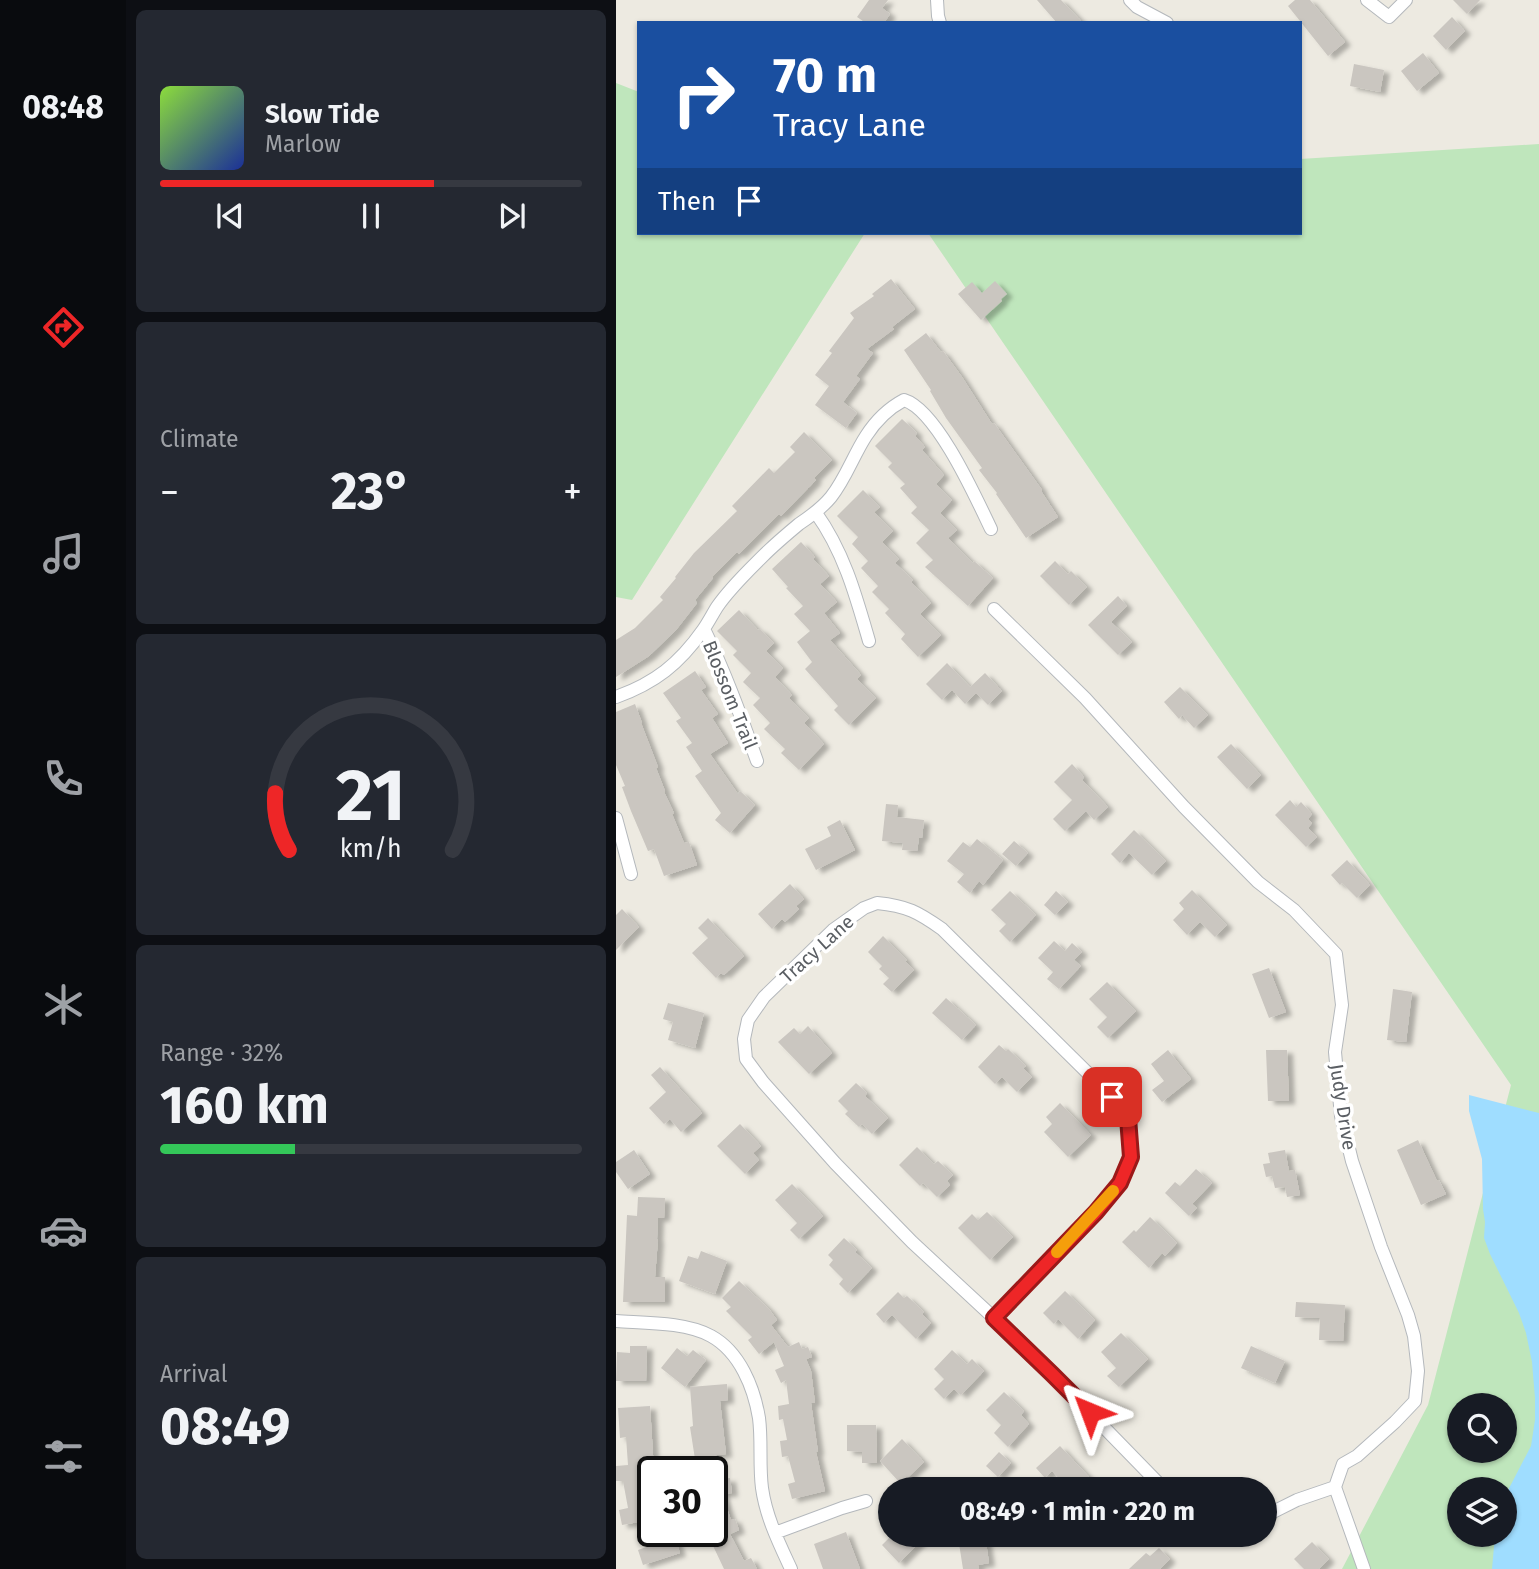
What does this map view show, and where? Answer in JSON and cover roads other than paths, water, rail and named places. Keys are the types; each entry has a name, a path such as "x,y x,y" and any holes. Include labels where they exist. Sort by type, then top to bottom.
{"street":[{"path":"937,0 940,21"},
{"path":"1130,0 1163,21"},
{"path":"1367,0 1389,17 1406,0"},
{"path":"616,697 640,688 683,655 737,582 830,498 843,480 866,436 895,405 904,400 918,407 935,426 991,529"},
{"path":"816,513 838,548 869,641"},
{"name":"Judy Drive","path":"994,609 1085,698 1184,807 1258,882 1294,910 1336,954 1342,1005 1335,1052 1341,1116 1352,1161 1381,1247 1408,1314 1414,1336 1418,1371 1415,1401 1357,1456 1343,1464 1335,1487"},
{"name":"Blossom Trail","path":"704,629 738,708 757,761"},
{"path":"616,818 631,874"},
{"name":"Tracy Lane","path":"994,1318 1096,1212 1120,1183 1131,1157 1128,1118 1112,1097 942,929 912,909 877,903 864,908 833,930 764,997 748,1020 744,1039 746,1059 835,1163 912,1242 1052,1374 1152,1477"},
{"path":"616,1321 695,1330 713,1337 740,1364 753,1391 759,1419 762,1488 767,1514 791,1569"},
{"path":"1277,1510 1335,1487 1364,1569"},
{"path":"775,1533 866,1501"}],"water":[{"path":"1469,1095 1539,1113 1539,1569 1492,1569 1494,1547 1517,1547 1517,1477 1515,1477 1531,1446 1535,1398 1526,1333 1484,1238 1482,1159 1469,1111"}]}
